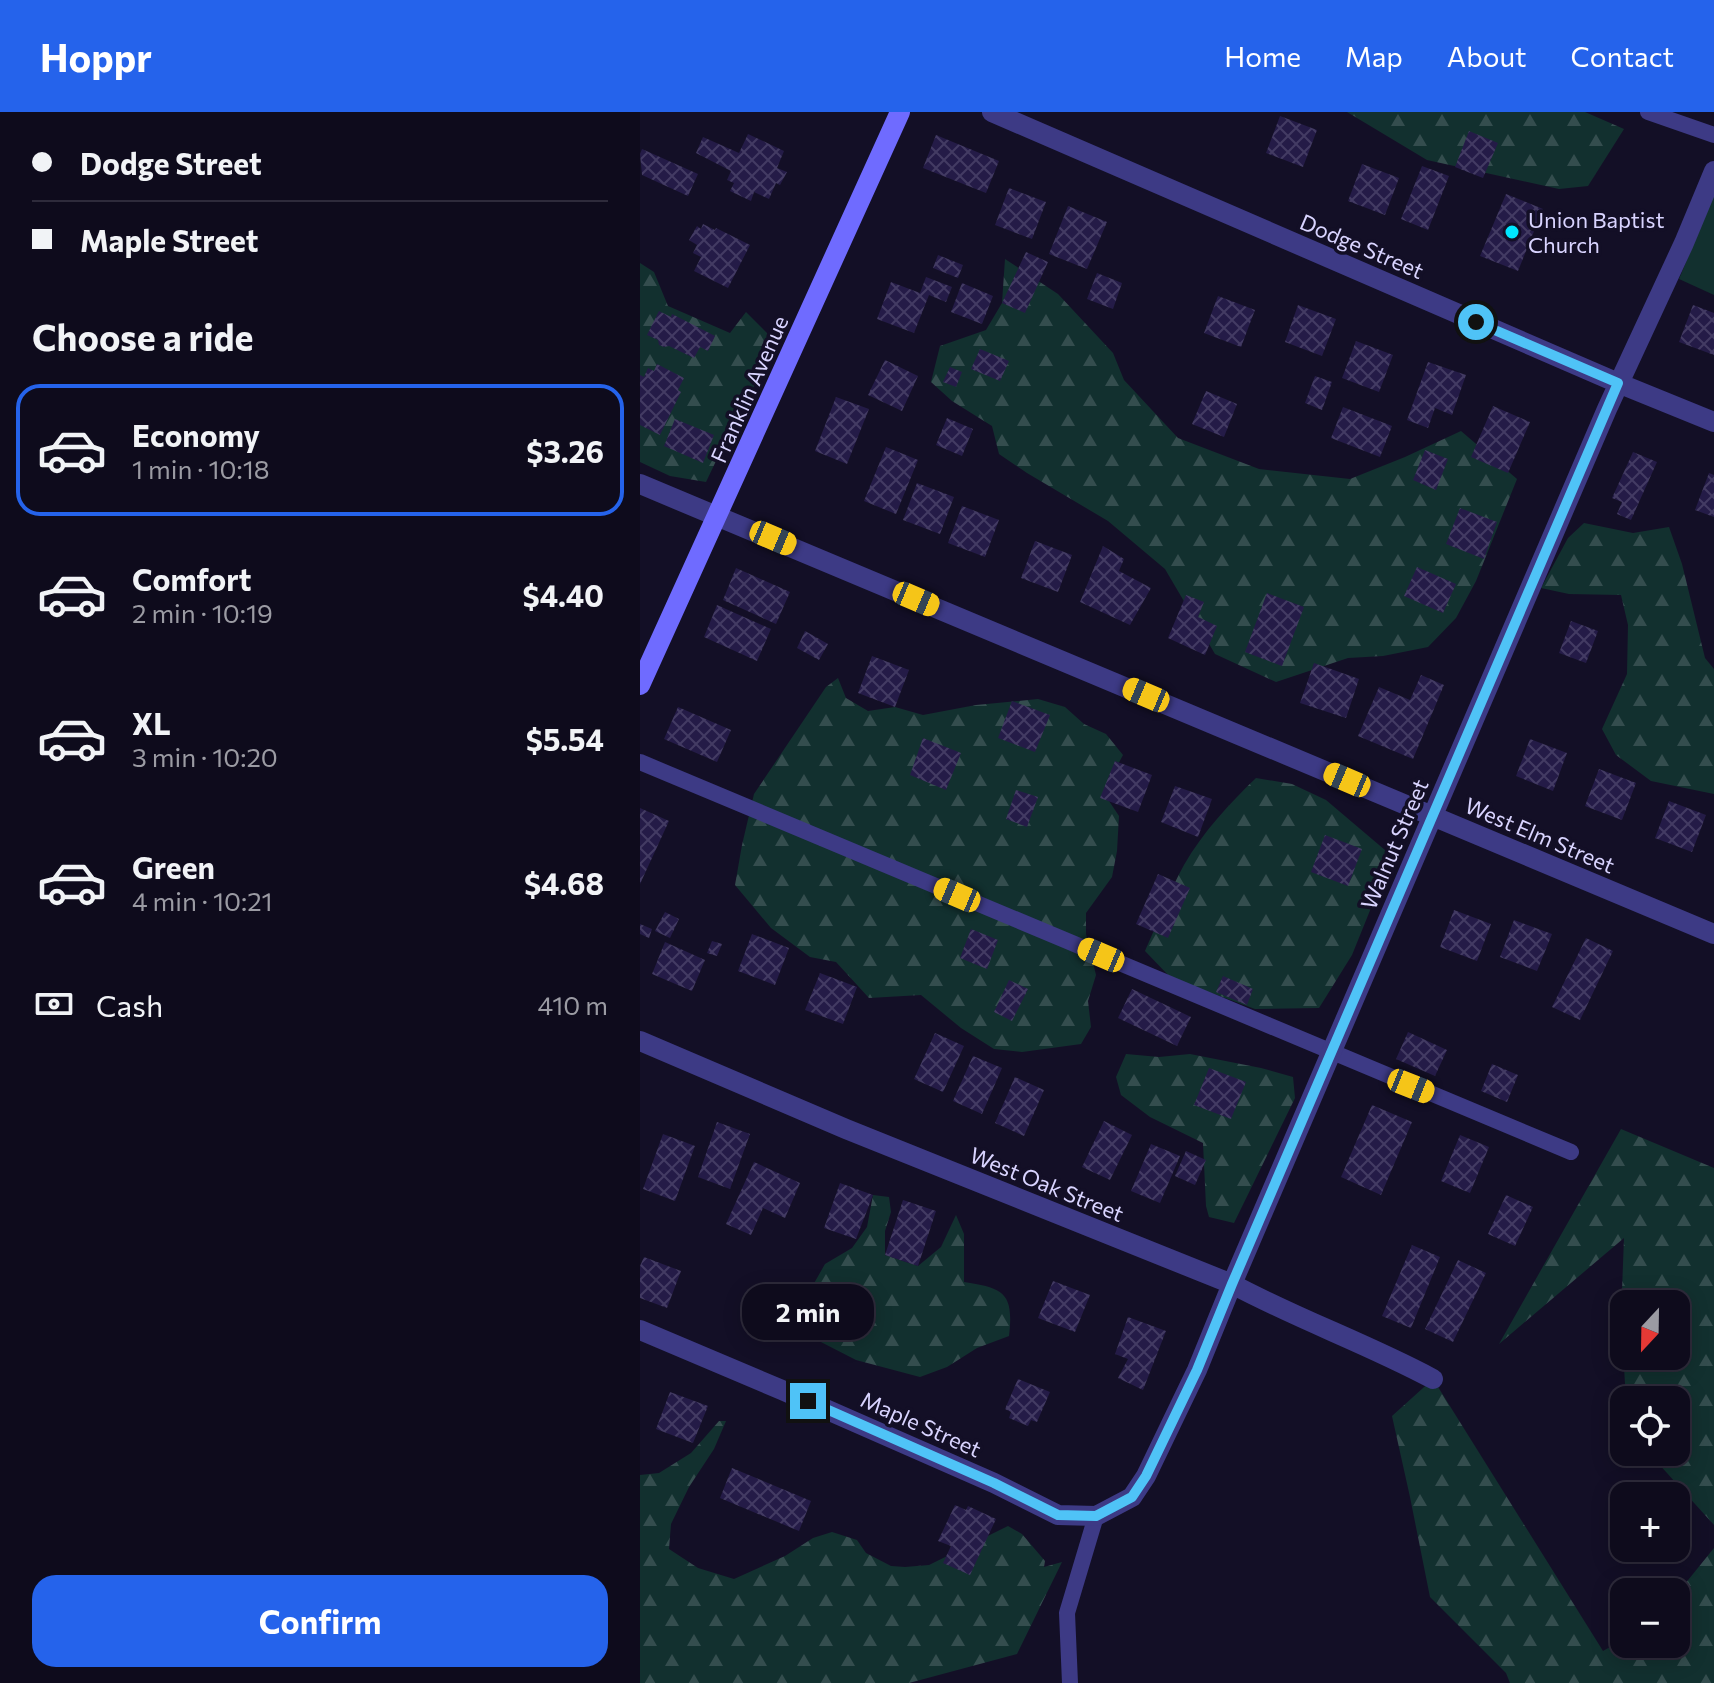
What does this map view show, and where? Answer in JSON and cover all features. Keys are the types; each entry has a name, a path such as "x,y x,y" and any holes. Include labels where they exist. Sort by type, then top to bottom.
{"street":[{"name":"Franklin Avenue","path":"640,685 900,112"},
{"name":"Dodge Street","path":"992,112 1714,422"},
{"name":"Walnut Street","path":"1096,1516 1132,1497 1146,1476 1197,1370 1618,383 1714,171"},
{"name":"West Elm Street","path":"640,484 1714,934"},
{"name":"West Oak Street","path":"640,1041 846,1129 1232,1284 1433,1379"},
{"name":"Maple Street","path":"640,1330 994,1483 1058,1515 1096,1516"}],"lane":[{"path":"1648,112 1714,135"},
{"path":"640,762 1571,1152"},
{"path":"1070,1683 1067,1613 1096,1516"}],"green space":[{"path":"1347,112 1585,112 1624,129 1588,186 1559,189 1427,160"},
{"path":"1714,195 1714,295 1679,279"},
{"path":"1005,259 1058,294 1113,353 1124,380 1178,438 1259,469 1350,479 1461,431 1517,479 1476,581 1456,618 1428,647 1383,656 1348,658 1276,682 1215,654 1165,569 1108,521 999,454 992,426 952,401 931,382 940,346 986,330 1002,303"},
{"path":"640,263 654,272 668,306 730,333 746,312 774,340 769,360 706,482 670,476 640,462"},
{"path":"1584,523 1633,533 1669,527 1682,564 1705,658 1714,669 1714,794 1651,781 1616,755 1602,729 1627,674 1628,625 1621,595 1569,594 1541,588 1568,538"},
{"path":"838,678 846,698 868,711 895,707 923,715 976,705 1038,699 1065,707 1084,724 1106,734 1123,755 1103,792 1119,816 1117,851 1112,877 1086,913 1086,934 1096,975 1088,1001 1091,1027 1081,1044 1022,1052 994,1049 961,1028 921,995 869,998 836,962 810,957 771,928 735,885 754,794 826,687"},
{"path":"1256,778 1292,784 1326,800 1392,856 1352,955 1319,1008 1255,1009 1171,978 1145,951 1191,853 1217,819"},
{"path":"1126,1054 1159,1057 1190,1054 1293,1077 1295,1098 1234,1223 1209,1217 1203,1143 1150,1117 1121,1095 1116,1077"},
{"path":"1621,1129 1714,1168 1714,1525 1690,1498 1690,1482 1675,1482 1661,1466 1690,1466 1690,1386 1625,1386 1624,1370 1690,1370 1690,1290 1622,1290 1624,1238 1499,1344"},
{"path":"873,1195 889,1197 891,1212 885,1231 885,1255 918,1266 941,1247 956,1215 964,1234 964,1282 989,1287 1003,1295 1010,1310 1009,1336 977,1348 947,1367 920,1377 856,1360 819,1341 808,1294 825,1264 852,1248 867,1227"},
{"path":"1433,1379 1603,1651 1610,1647 1610,1658 1690,1658 1690,1578 1714,1548 1714,1683 1510,1683 1506,1673 1430,1597 1392,1416"},
{"path":"719,1421 726,1421 714,1449 689,1487 671,1524 669,1549 698,1568 734,1579 785,1556 813,1538 832,1532 857,1540 866,1553 891,1566 905,1567 929,1565 1008,1526 1022,1534 1045,1561 1044,1567 1062,1562 1017,1654 909,1683 640,1683 640,1475 659,1473 691,1453"}],"building":[{"path":"1280,116 1317,130 1303,167 1266,153"},
{"path":"1469,131 1498,143 1483,178 1455,167"},
{"path":"748,134 784,151 777,168 787,172 780,185 776,183 769,199 754,192 751,201 730,191 734,183 727,180 731,171 696,153 703,137 739,153"},
{"path":"936,135 999,161 986,193 923,168"},
{"path":"642,149 698,174 688,196 642,175"},
{"path":"1362,164 1399,178 1385,215 1348,201"},
{"path":"1422,166 1449,176 1428,230 1401,219"},
{"path":"1009,188 1046,202 1032,239 995,225"},
{"name":"Union Baptist Church","path":"1506,194 1543,209 1518,271 1480,256"},
{"path":"1068,206 1107,222 1087,269 1049,254"},
{"path":"703,224 750,245 728,288 694,271 701,257 693,253 697,245 689,240 697,226 701,229"},
{"path":"1026,252 1048,262 1025,313 1002,303"},
{"path":"938,255 963,265 958,278 933,268"},
{"path":"1097,273 1122,283 1113,309 1087,299"},
{"path":"926,277 952,287 946,302 929,295 914,333 877,319 891,282 920,293"},
{"path":"962,283 993,296 982,324 951,312"},
{"path":"1218,296 1255,310 1241,347 1204,333"},
{"path":"1298,305 1336,319 1322,356 1285,342"},
{"path":"1693,305 1714,313 1714,355 1679,342"},
{"path":"659,311 671,317 672,314 715,336 708,351 700,347 694,358 669,346 659,345 658,340 647,335"},
{"path":"1356,341 1393,355 1379,392 1342,378"},
{"path":"980,349 1009,361 1000,381 971,369"},
{"path":"885,360 918,376 902,411 868,395"},
{"path":"1428,362 1466,375 1452,415 1435,408 1428,428 1407,420"},
{"path":"657,364 684,378 678,390 681,392 660,435 640,425 640,375 644,377 648,368 654,371"},
{"path":"950,367 962,372 956,387 943,382"},
{"path":"1315,376 1332,382 1322,410 1305,403"},
{"path":"1206,391 1237,404 1224,437 1192,424"},
{"path":"836,397 869,409 847,464 815,451"},
{"path":"1493,406 1530,422 1508,473 1471,457"},
{"path":"1343,407 1392,426 1380,457 1331,438"},
{"path":"947,418 973,429 962,456 936,445"},
{"path":"675,419 714,435 703,463 664,446"},
{"path":"886,447 918,460 896,514 864,501"},
{"path":"1425,450 1448,459 1436,490 1413,480"},
{"path":"1633,452 1657,462 1631,520 1617,514 1622,502 1612,498"},
{"path":"1709,473 1714,475 1714,517 1695,510"},
{"path":"917,483 954,497 940,534 903,520"},
{"path":"962,506 999,520 985,557 948,543"},
{"path":"1460,508 1497,522 1484,559 1446,544"},
{"path":"1035,541 1072,555 1058,592 1021,578"},
{"path":"1103,546 1124,559 1119,571 1151,588 1130,625 1080,602"},
{"path":"1417,567 1456,584 1443,613 1404,596"},
{"path":"736,568 790,592 776,624 723,600"},
{"path":"1267,593 1304,607 1282,666 1245,652"},
{"path":"1186,595 1204,602 1198,617 1217,626 1205,655 1168,638"},
{"path":"717,605 771,629 757,661 704,637"},
{"path":"1571,621 1598,631 1586,663 1559,653"},
{"path":"805,631 828,644 819,660 797,648"},
{"path":"872,656 909,670 895,707 858,693"},
{"path":"1314,663 1359,679 1346,718 1300,703"},
{"path":"1421,675 1444,685 1413,759 1358,736 1379,687 1410,700"},
{"path":"1012,701 1050,715 1035,752 998,738"},
{"path":"678,707 731,730 717,762 664,739"},
{"path":"923,738 961,753 946,790 910,775"},
{"path":"1530,739 1567,753 1553,791 1516,776"},
{"path":"1115,761 1152,775 1138,812 1100,798"},
{"path":"1599,769 1636,783 1622,820 1585,806"},
{"path":"1175,786 1212,799 1198,837 1161,822"},
{"path":"1016,790 1038,797 1027,827 1006,819"},
{"path":"1669,801 1706,815 1692,852 1655,838"},
{"path":"640,808 669,821 640,884"},
{"path":"1325,835 1362,849 1348,886 1311,872"},
{"path":"1158,874 1190,888 1168,938 1136,924"},
{"path":"1454,910 1491,924 1477,961 1440,947"},
{"path":"665,912 679,919 670,938 655,931"},
{"path":"1514,920 1552,934 1537,971 1500,957"},
{"path":"640,924 652,929 649,938 640,934"},
{"path":"971,929 998,940 987,969 960,958"},
{"path":"752,934 789,948 775,985 738,971"},
{"path":"1586,938 1613,951 1580,1020 1552,1007"},
{"path":"712,941 722,944 717,956 707,953"},
{"path":"665,942 705,960 692,991 652,974"},
{"path":"820,973 857,987 843,1024 805,1010"},
{"path":"1223,976 1253,989 1247,1005 1216,992"},
{"path":"1009,980 1028,989 1012,1021 994,1012"},
{"path":"1132,989 1191,1017 1177,1046 1118,1018"},
{"path":"1408,1032 1447,1050 1435,1076 1396,1059"},
{"path":"935,1033 964,1046 943,1092 914,1079"},
{"path":"973,1056 1002,1068 982,1114 953,1101"},
{"path":"1492,1064 1518,1075 1507,1102 1481,1091"},
{"path":"1209,1068 1246,1082 1231,1119 1194,1105"},
{"path":"1015,1077 1044,1090 1024,1136 995,1123"},
{"path":"1372,1105 1412,1122 1381,1195 1341,1177"},
{"path":"1104,1121 1132,1135 1110,1180 1082,1167"},
{"path":"717,1122 750,1134 730,1189 698,1177"},
{"path":"663,1134 695,1146 675,1201 643,1189"},
{"path":"1460,1135 1489,1147 1470,1193 1441,1181"},
{"path":"1151,1144 1180,1156 1160,1203 1131,1191"},
{"path":"1186,1151 1206,1160 1195,1185 1175,1176"},
{"path":"754,1162 800,1183 785,1218 763,1208 751,1235 726,1224"},
{"path":"840,1183 873,1195 856,1239 824,1228"},
{"path":"1506,1195 1533,1207 1515,1246 1488,1234"},
{"path":"903,1200 936,1211 918,1266 885,1255"},
{"path":"1412,1245 1440,1257 1411,1328 1382,1316"},
{"path":"644,1257 681,1271 667,1308 640,1298 640,1266"},
{"path":"1458,1260 1486,1273 1453,1342 1425,1329"},
{"path":"1053,1281 1090,1295 1075,1332 1038,1318"},
{"path":"1128,1317 1166,1331 1143,1390 1118,1378 1128,1359 1115,1354"},
{"path":"1018,1379 1050,1392 1037,1422 1031,1420 1028,1426 1009,1418 1011,1412 1005,1409"},
{"path":"670,1392 708,1406 693,1443 656,1429"},
{"path":"732,1468 811,1501 799,1531 720,1498"},
{"path":"955,1505 966,1510 968,1506 996,1519 970,1575 943,1563 951,1546 938,1541"}],"place":[{"name":"Union Baptist Church","path":"1512,232"}],"route":[{"path":"808,1401 994,1483 1058,1515 1096,1516 1132,1497 1146,1476 1197,1370 1618,383 1476,322"}]}
